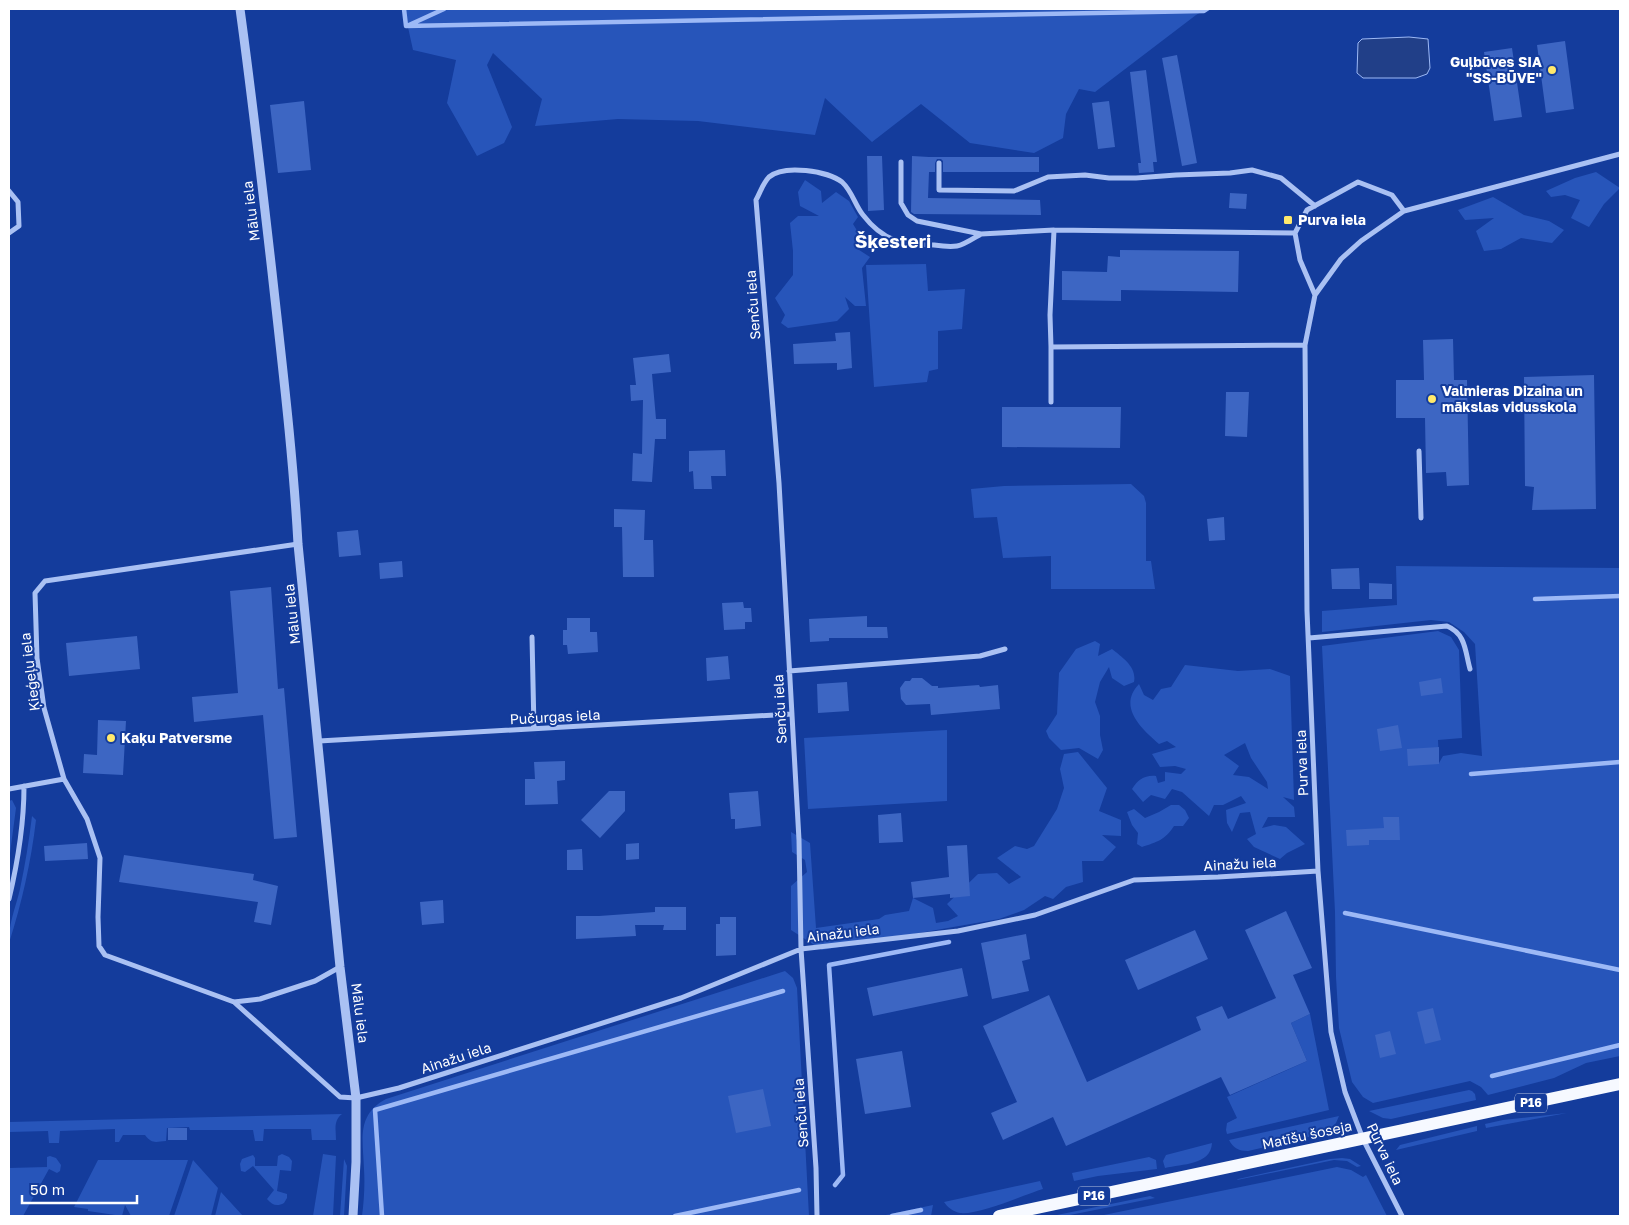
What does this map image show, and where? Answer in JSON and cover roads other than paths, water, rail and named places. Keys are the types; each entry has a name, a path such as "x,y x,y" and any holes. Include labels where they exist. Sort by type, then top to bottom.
{"main road":[{"name":"Matīšu šoseja","path":"999,1216 1620,1084"}],"street":[{"name":"Mālu iela","path":"240,9 281,348 298,544 340,967 356,1098 356,1162 353,1216"},
{"name":"Purva iela","path":"1402,1216 1363,1139 1345,1092 1332,1032 1318,872 1309,638 1305,345 1315,295 1341,259 1361,240 1404,211 1620,154"},
{"path":"901,162 901,204 908,215 917,222 981,234 1054,230 1295,233"},
{"path":"939,163 939,190 1014,191 1048,177 1085,175 1109,178 1136,178 1252,170 1281,178 1315,206"},
{"name":"Senču iela","path":"817,1216 816,1168 801,950 799,840 779,483 756,200 769,177 780,171 815,171 829,175 843,183 857,202 862,214 881,233 900,243 957,246 981,234"},
{"path":"1315,295 1300,260 1295,233 1307,210 1358,182 1392,195 1404,211"},
{"path":"9,191 18,202 19,226 9,233"},
{"path":"1052,402 1050,315 1054,230"},
{"path":"1051,347 1305,345"},
{"path":"1419,451 1421,518"},
{"name":"Ķieģeļu iela","path":"234,1002 104,955 99,946 100,858 87,820 64,779 44,708 37,658 35,592 45,581 298,544"},
{"path":"1309,638 1447,626 1461,635 1470,669"},
{"path":"532,637 534,730"},
{"path":"789,671 980,656 1005,649"},
{"name":"Pučurgas iela","path":"319,741 792,714"},
{"path":"9,789 64,779"},
{"path":"9,899 19,856 24,813 24,786"},
{"name":"Ainažu iela","path":"356,1098 399,1088 681,998 801,950 958,931 1035,915 1134,880 1318,872"},
{"path":"234,1002 260,999 315,981 340,967"},
{"path":"234,1002 340,1097 356,1098"}],"waterway":[{"path":"404,9 406,26"},
{"path":"409,25 444,9"},
{"path":"406,26 1204,11 1207,9"},
{"path":"1535,599 1620,596"},
{"path":"1471,774 1620,762"},
{"path":"1345,913 1620,970"},
{"path":"835,1185 843,1175 829,965 949,942"},
{"path":"382,1216 375,1110 783,991"},
{"path":"1492,1076 1620,1045"},
{"path":"675,1216 799,1190"},
{"path":"892,1216 921,1210"}],"place":[{"name":"Guļbūves SIA \"SS-BŪVE\"","path":"1552,70"},
{"name":"Purva iela","path":"1288,220"},
{"name":"Valmieras Dizaina un mākslas vidusskola","path":"1432,399"},
{"name":"Kaķu Patversme","path":"111,738"}],"district":[{"name":"Šķesteri","path":"893,241"}]}
